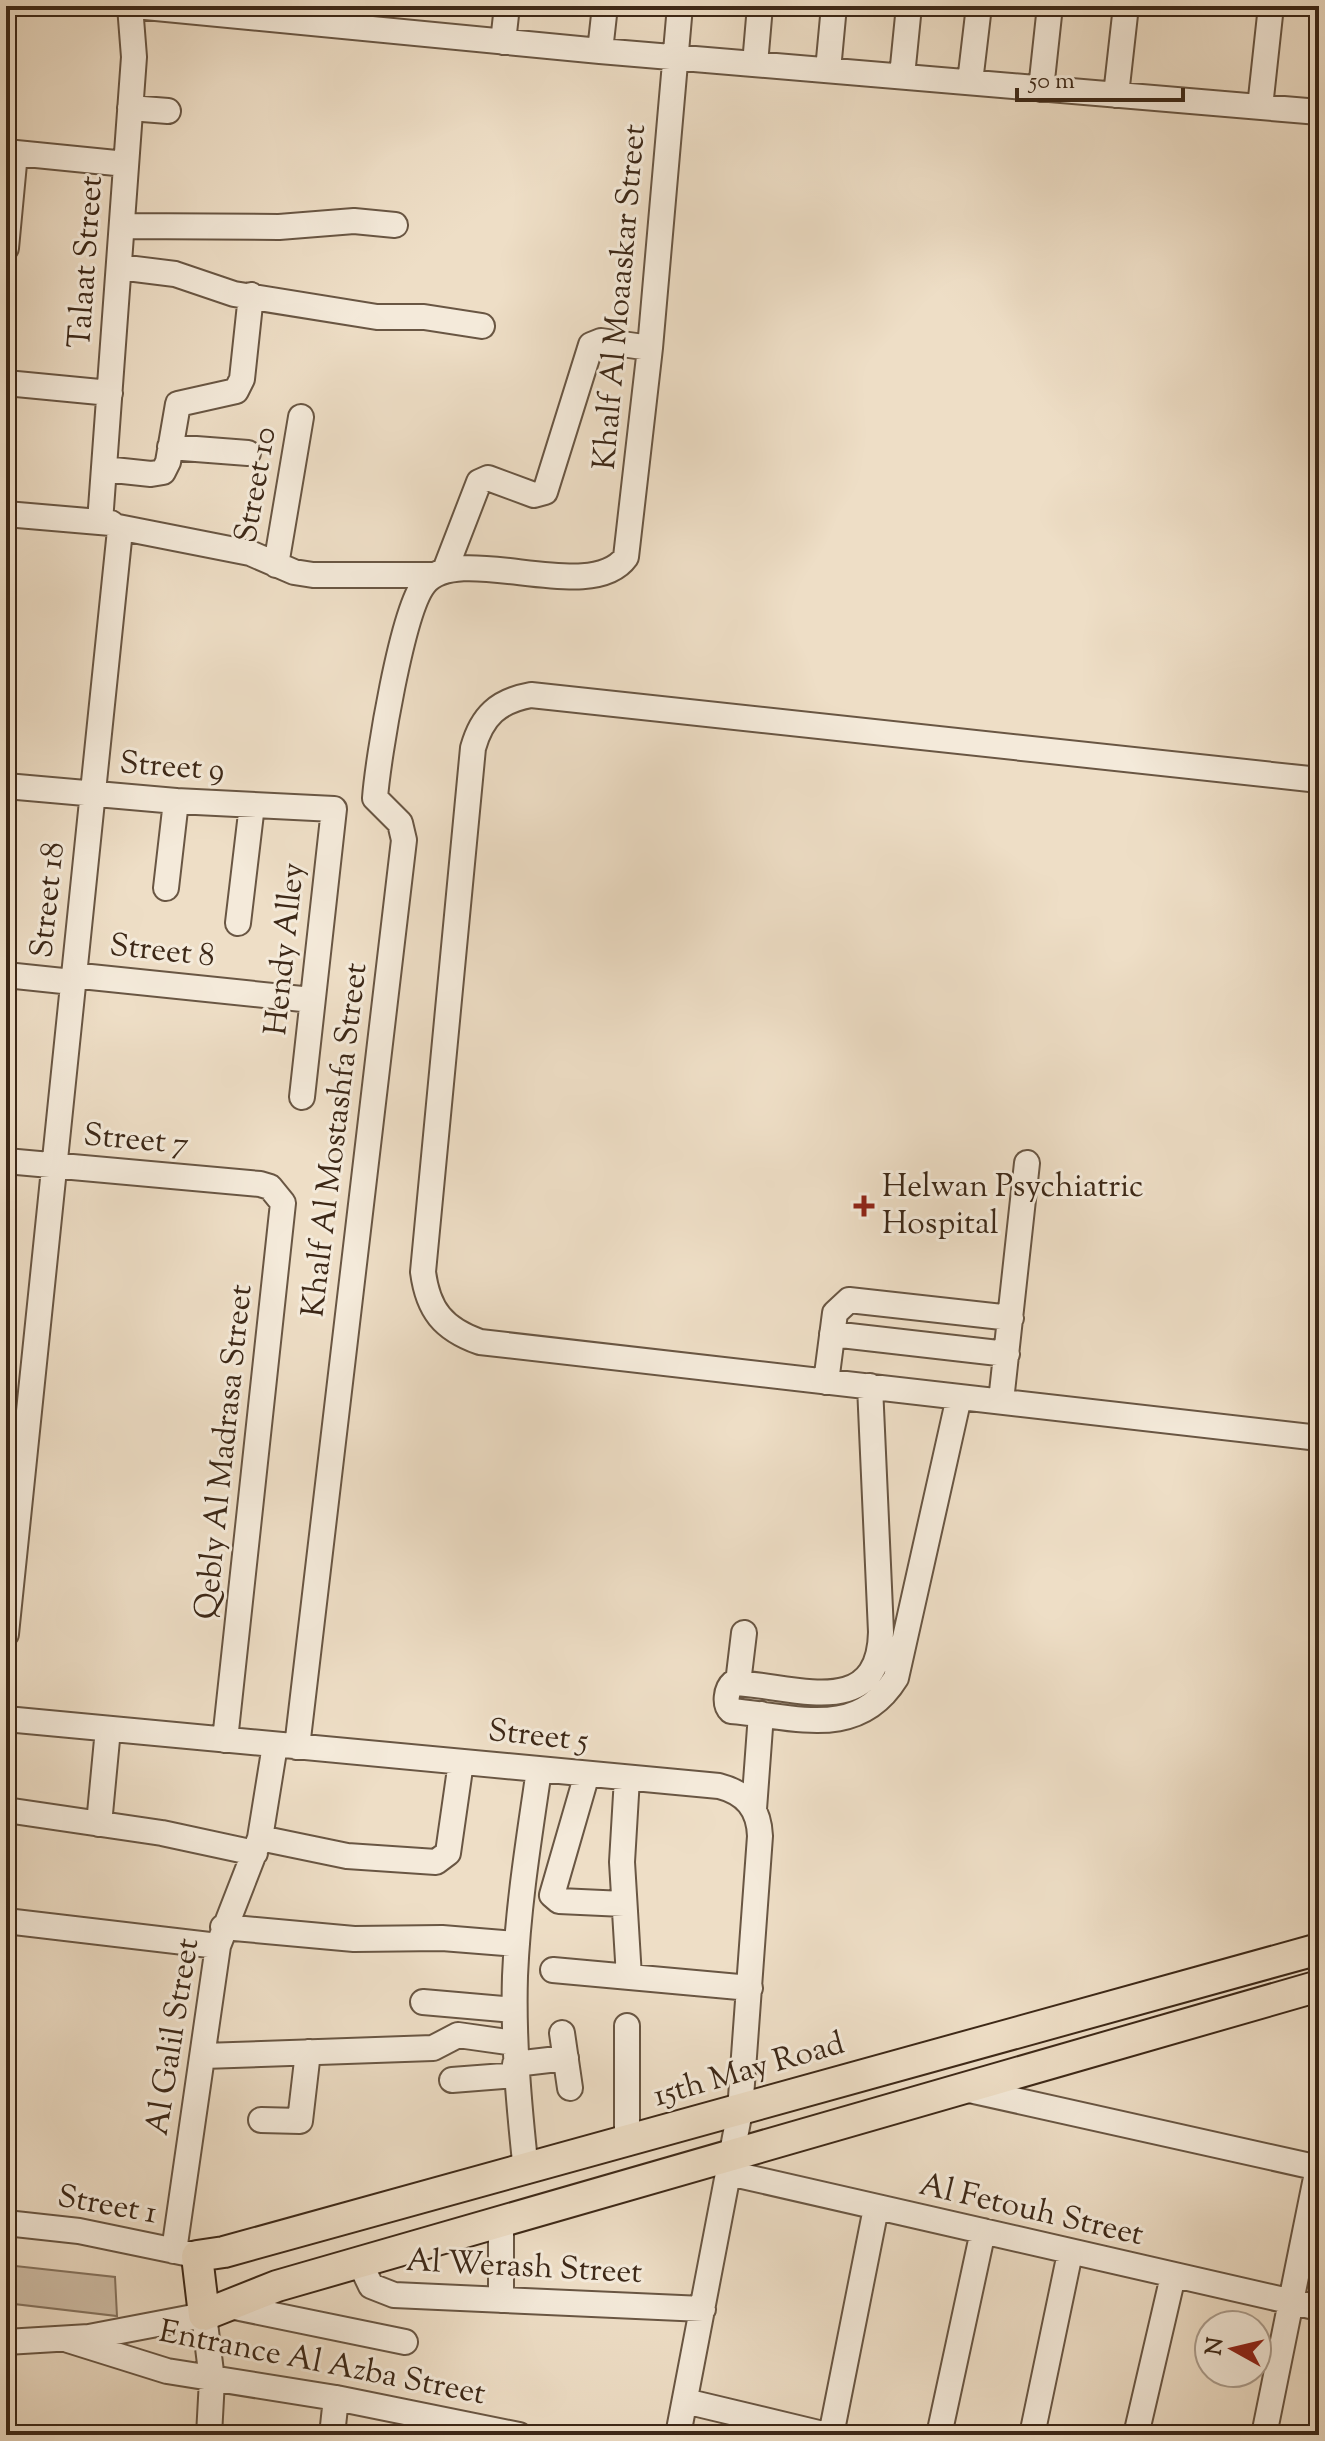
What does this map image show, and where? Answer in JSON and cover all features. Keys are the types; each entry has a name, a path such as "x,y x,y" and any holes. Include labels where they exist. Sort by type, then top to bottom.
{"main road":[{"name":"15th May Road","path":"186,2253 224,2252 526,2171 1319,1949"},
{"path":"186,2253 214,2310 360,2263 501,2223 731,2165 965,2089 1319,1986"}],"street":[{"path":"132,6 265,12 503,42 1319,112"},
{"name":"Talaat Street","path":"109,524 104,469 134,57 132,6"},
{"path":"503,42 507,6"},
{"path":"600,51 605,6"},
{"name":"Khalf Al Moaaskar Street","path":"439,572 606,575 618,568 629,544 650,348 680,6"},
{"path":"755,64 760,6"},
{"path":"828,70 834,6"},
{"path":"902,76 909,6"},
{"path":"970,82 979,6"},
{"path":"1041,89 1050,6"},
{"path":"1116,95 1126,6"},
{"path":"1260,107 1271,6"},
{"path":"130,108 168,111"},
{"path":"6,248 10,152 126,164"},
{"path":"122,226 279,227 354,221 395,225"},
{"path":"119,267 175,274 218,291 377,317 424,317 482,326"},
{"path":"104,469 157,475 167,468 178,404 230,395 240,386 251,295"},
{"name":"Khalf Al Mostashfa Street","path":"286,1746 404,840 400,823 379,806 375,793 402,650 418,596 439,572 479,482 488,478 534,495 545,492 591,345 601,341 650,348"},
{"path":"6,383 110,393"},
{"name":"Street 10","path":"276,565 301,417"},
{"path":"170,447 248,453"},
{"path":"6,514 109,524 250,553 294,572 351,578 439,572"},
{"name":"Street 18","path":"6,1634 16,1448 54,1165 93,794 109,524"},
{"path":"1319,780 531,695 510,699 492,710 479,727 473,748 423,1272 427,1296 438,1318 457,1334 480,1342 1319,1438"},
{"name":"Street 9","path":"6,786 176,801 334,809"},
{"path":"166,888 176,801"},
{"path":"238,923 252,805"},
{"name":"Hendy Alley","path":"302,1097 334,809"},
{"name":"Street 8","path":"6,975 63,981 74,977 312,1000"},
{"name":"Street 7","path":"6,1161 260,1184"},
{"path":"1001,1401 1027,1163"},
{"name":"Qebly Al Madrasa Street","path":"225,1740 283,1214 279,1193 260,1184"},
{"path":"826,1382 835,1313 849,1300 1011,1318"},
{"path":"832,1334 1007,1354"},
{"path":"870,1386 881,1632 875,1667 865,1681 849,1690 832,1693 738,1683 730,1686 727,1708 830,1721 850,1718 869,1709 885,1696 896,1678 959,1397"},
{"path":"738,1683 744,1633"},
{"path":"678,2435 740,2111 760,1836 754,1809 761,1714"},
{"name":"Street 5","path":"6,1719 719,1786 733,1790 754,1809"},
{"path":"99,1824 108,1729"},
{"name":"Al Galil Street","path":"186,2253 203,2056 220,1937 258,1846 286,1746"},
{"path":"6,1810 258,1846 436,1862 448,1853 461,1762"},
{"path":"526,2171 514,2010 517,1944 539,1770"},
{"path":"587,1774 552,1895 559,1901 624,1904"},
{"path":"627,1778 624,1904 629,1977"},
{"path":"6,1921 220,1937 442,1938 517,1944"},
{"path":"553,1970 750,1988"},
{"path":"423,2002 514,2010"},
{"path":"627,2026 627,2143"},
{"path":"562,2033 570,2088"},
{"path":"203,2056 433,2048 458,2035 516,2061"},
{"path":"261,2120 294,2123 302,2118 308,2052"},
{"path":"452,2080 516,2061 566,2058"},
{"path":"965,2089 1318,2168 1264,2435"},
{"name":"Al Fetouh Street","path":"731,2165 876,2208 1319,2308"},
{"path":"685,2401 829,2435 876,2208"},
{"name":"Street 1","path":"6,2223 79,2231 186,2253"},
{"path":"501,2223 501,2300"},
{"path":"939,2435 983,2231"},
{"path":"1032,2435 1070,2253"},
{"name":"Al Werash Street","path":"360,2263 364,2276 382,2293 703,2309"},
{"path":"1136,2435 1173,2276"},
{"path":"209,2435 214,2310"},
{"path":"6,2342 68,2340 214,2310 405,2342"},
{"name":"Entrance Al Azba Street","path":"68,2340 167,2371 336,2398 519,2435"},
{"path":"332,2435 336,2398"}],"shaded area":[{"path":"6,2265 115,2277 117,2316 6,2303"}],"place":[{"name":"Helwan Psychiatric Hospital","path":"864,1206"}]}
